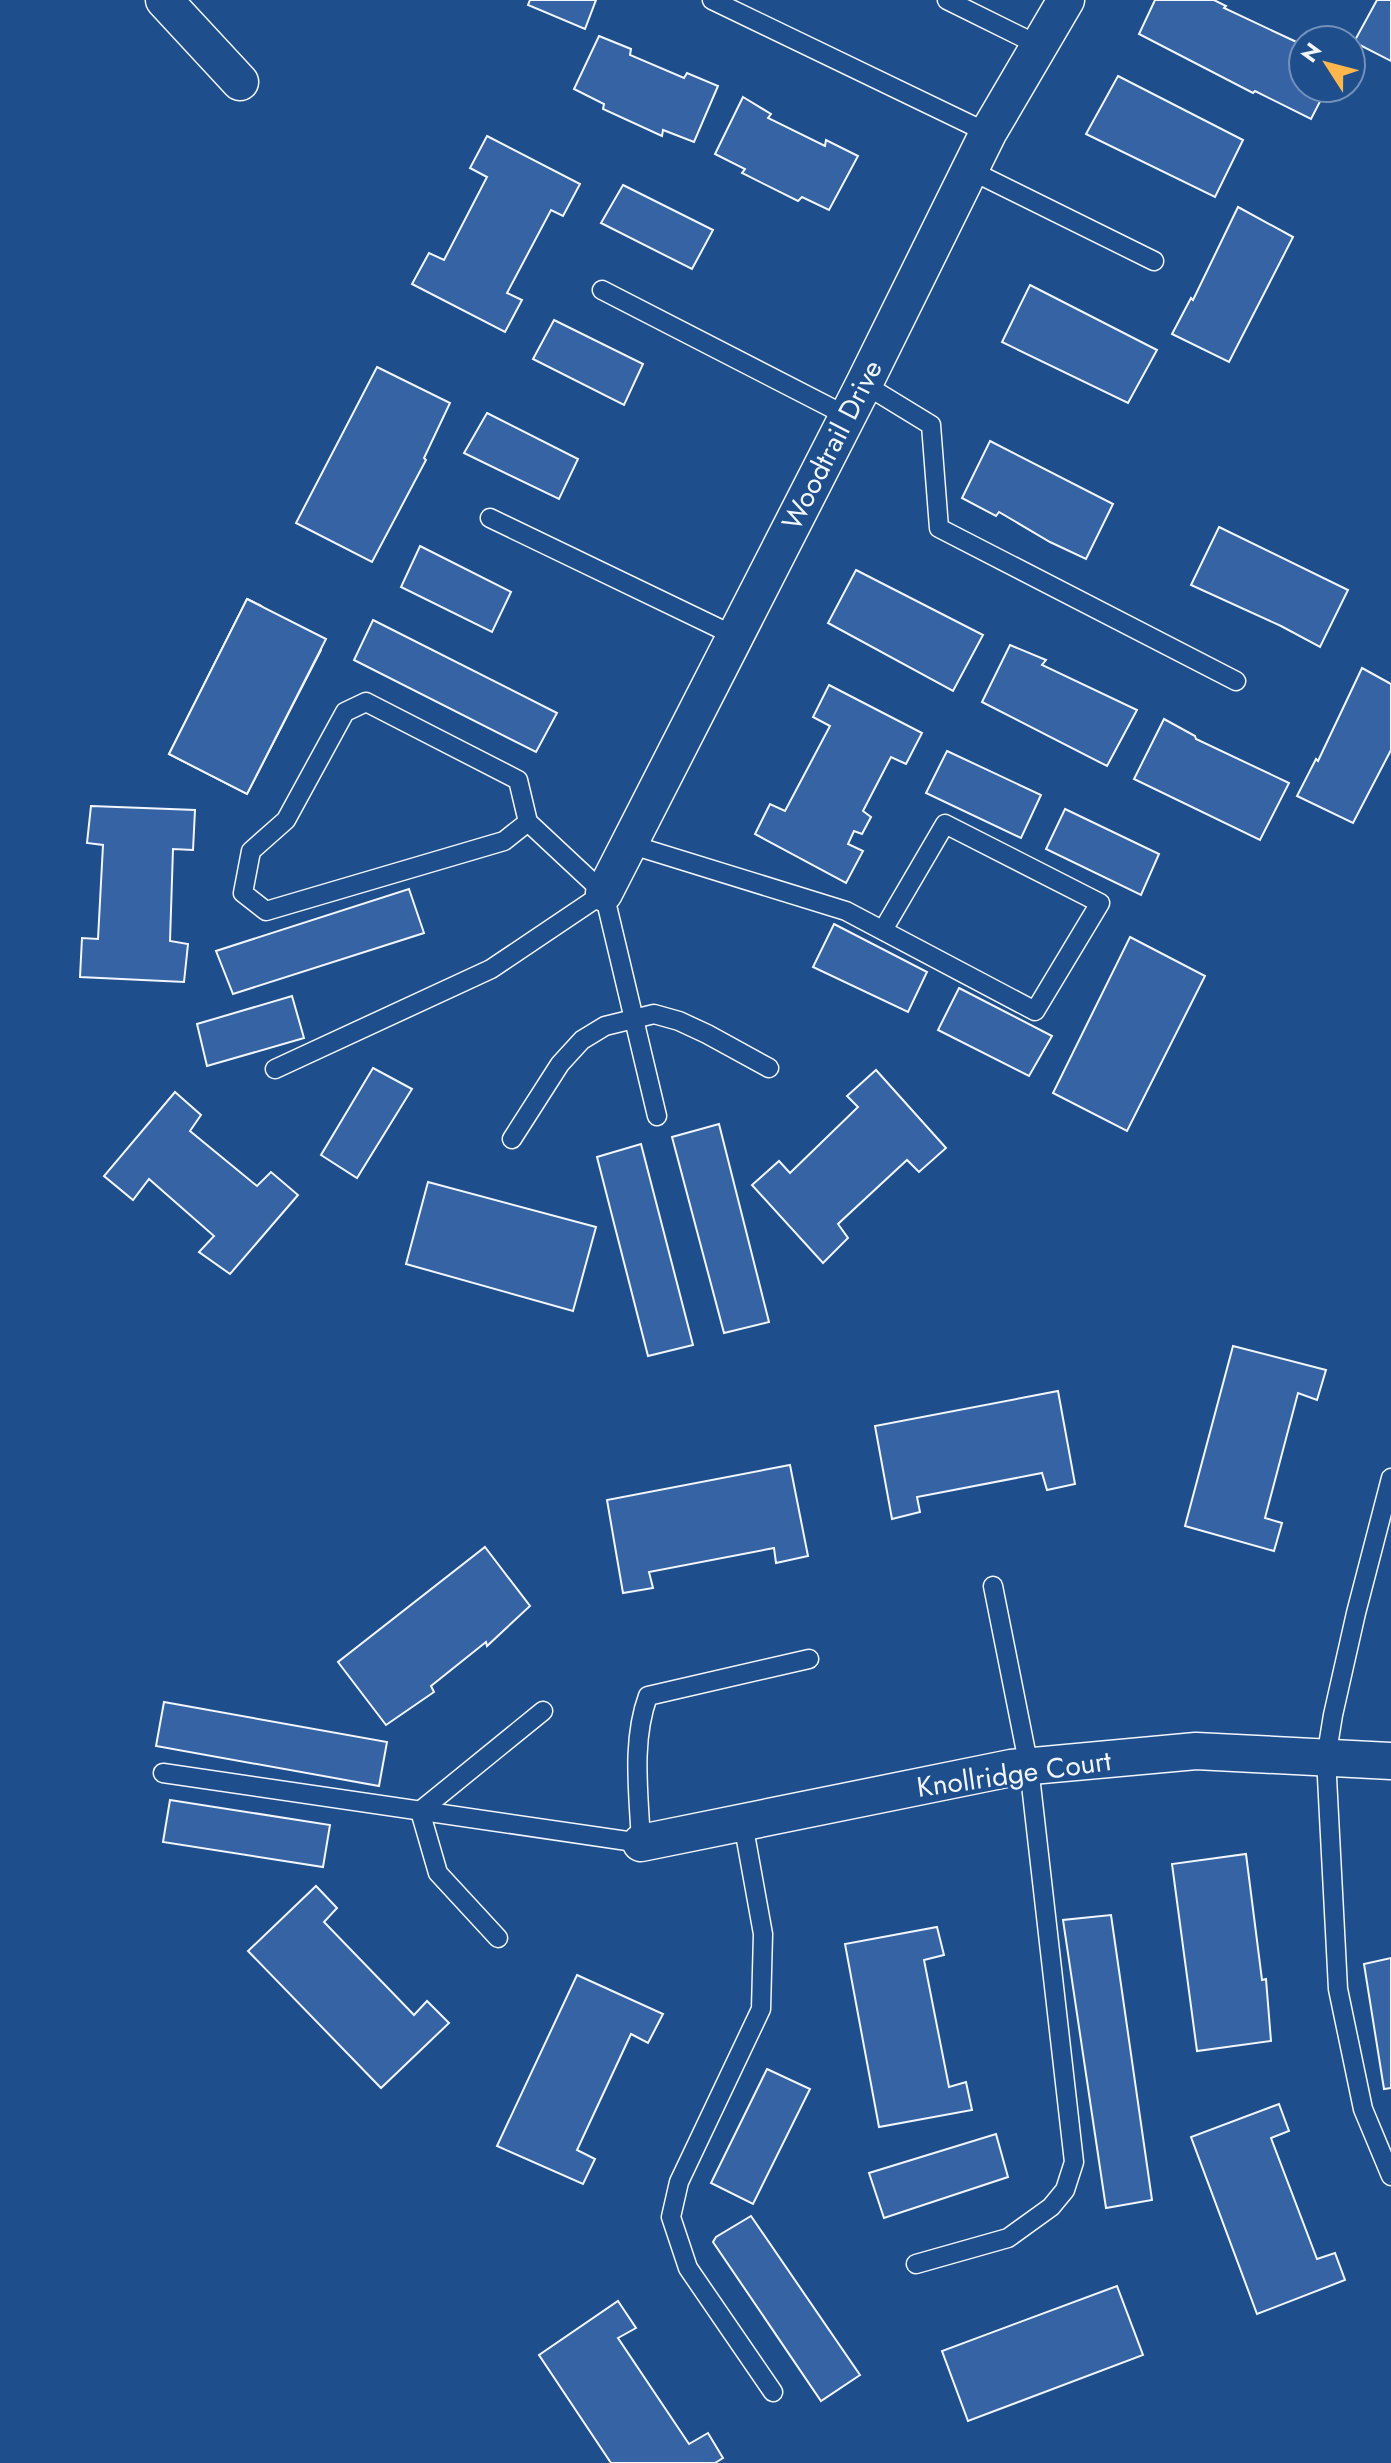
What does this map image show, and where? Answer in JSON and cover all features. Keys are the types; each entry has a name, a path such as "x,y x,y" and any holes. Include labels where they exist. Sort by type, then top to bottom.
{"street":[{"path":"164,0 240,82"},
{"name":"Woodtrail Drive","path":"604,893 864,384 988,133 1066,0"},
{"name":"Knollridge Court","path":"641,1843 1011,1768 1196,1751 1391,1761"}],"lane":[{"path":"712,0 988,133"},
{"path":"947,0 1038,45"},
{"path":"970,170 1154,261"},
{"path":"602,290 847,416"},
{"path":"864,384 931,425 939,528 1236,681"},
{"path":"490,518 735,636"},
{"path":"528,822 504,841 266,911 243,893 251,851 286,820 345,712 366,702 518,780 528,822 604,893 657,1116"},
{"path":"629,844 846,911 1035,1011 1100,903 945,824 883,930"},
{"path":"275,1069 491,969 604,893"},
{"path":"512,1139 560,1064 582,1040 605,1026 654,1014 707,1034 769,1068"},
{"path":"1391,1478 1356,1613 1326,1758 1338,1989 1363,2109 1391,2176"},
{"path":"916,2264 1008,2238 1058,2199 1065,2190 1074,2162 1029,1767 993,1586"},
{"path":"163,1773 641,1843 637,1760 641,1715 648,1696 809,1659"},
{"path":"420,1811 543,1711"},
{"path":"420,1811 438,1873 498,1938"},
{"path":"743,1823 763,1934 761,2009 679,2182 671,2217 688,2268 773,2392"}],"building":[{"path":"530,0 596,0 585,29 528,5"},
{"path":"1155,0 1214,0 1226,6 1224,8 1287,38 1287,104 1319,104 1311,119 1139,34"},
{"path":"1377,0 1391,0 1391,61 1367,49 1367,24 1364,24"},
{"path":"599,36 631,49 630,55 684,78 687,73 718,86 694,142 663,130 662,136 603,109 604,104 574,89"},
{"path":"1118,76 1243,140 1215,197 1086,134"},
{"path":"743,97 771,114 768,118 825,146 826,140 858,156 829,210 802,197 798,201 742,173 745,169 715,154"},
{"path":"487,136 580,184 563,216 551,210 507,293 522,300 505,332 412,284 429,253 444,260 487,177 470,168"},
{"path":"623,185 713,230 692,269 601,223"},
{"path":"1238,207 1293,237 1229,362 1172,334 1191,298 1193,300"},
{"path":"1030,285 1157,350 1128,403 1002,342"},
{"path":"554,320 643,364 624,405 533,359"},
{"path":"377,367 450,403 424,458 426,460 372,562 296,523"},
{"path":"487,413 578,459 559,499 464,453"},
{"path":"990,441 1113,504 1086,559 999,512 996,516 962,498"},
{"path":"1219,527 1348,590 1320,647 1191,585"},
{"path":"420,546 511,592 492,632 401,587"},
{"path":"856,570 983,635 953,691 828,623"},
{"path":"247,599 260,605 321,650 247,794 169,754"},
{"path":"247,599 326,639 247,794 169,754"},
{"path":"373,620 557,713 536,752 354,660"},
{"path":"1010,645 1046,660 1042,665 1137,710 1107,766 982,702"},
{"path":"1362,668 1391,684 1391,750 1353,823 1297,796 1316,759 1318,761"},
{"path":"829,685 922,733 906,764 891,757 863,811 871,817 862,834 854,831 848,844 863,851 846,883 755,834 770,804 785,811 830,726 813,717"},
{"path":"1164,719 1196,739 1289,783 1260,840 1134,779"},
{"path":"947,751 1041,795 1021,838 926,793"},
{"path":"91,806 195,810 193,850 173,849 170,941 188,944 184,982 80,977 82,938 98,939 103,845 87,843"},
{"path":"1065,809 1159,854 1141,895 1046,849"},
{"path":"409,889 424,933 233,994 216,951"},
{"path":"834,924 927,972 908,1012 813,967"},
{"path":"1130,937 1205,976 1127,1131 1053,1093"},
{"path":"959,988 1052,1036 1029,1076 938,1030"},
{"path":"292,996 304,1038 207,1066 197,1024"},
{"path":"373,1068 412,1089 357,1178 321,1155"},
{"path":"876,1070 946,1148 919,1172 907,1160 838,1224 848,1238 823,1263 752,1185 779,1161 790,1173 858,1107 847,1096"},
{"path":"175,1092 201,1115 190,1131 257,1186 271,1172 298,1195 230,1274 199,1252 214,1236 149,1179 133,1200 104,1176"},
{"path":"719,1124 769,1322 724,1333 672,1137"},
{"path":"641,1144 693,1345 648,1356 597,1157"},
{"path":"428,1182 596,1227 573,1311 406,1264"},
{"path":"1233,1346 1326,1370 1317,1400 1298,1393 1265,1518 1282,1523 1274,1551 1185,1526"},
{"path":"1058,1391 1075,1484 1047,1490 1042,1473 917,1497 920,1512 892,1519 875,1426"},
{"path":"790,1465 808,1556 776,1563 774,1548 649,1572 653,1588 623,1593 607,1500"},
{"path":"485,1547 530,1606 487,1646 486,1642 431,1686 434,1692 386,1725 338,1662"},
{"path":"164,1702 387,1742 379,1786 156,1746"},
{"path":"170,1800 330,1825 323,1867 163,1842"},
{"path":"1246,1854 1262,1980 1266,1979 1271,2041 1197,2051 1172,1864"},
{"path":"316,1886 337,1908 324,1922 414,2015 427,2001 449,2023 381,2088 248,1951"},
{"path":"1111,1915 1152,2200 1106,2208 1063,1920"},
{"path":"937,1927 944,1955 924,1960 949,2087 966,2082 972,2110 879,2127 845,1944"},
{"path":"1391,1958 1391,2088 1384,2089 1364,1964"},
{"path":"577,1975 663,2014 648,2043 631,2034 577,2150 595,2159 583,2184 497,2146"},
{"path":"767,2069 810,2089 753,2204 711,2183"},
{"path":"1279,2104 1289,2131 1271,2138 1317,2259 1335,2253 1345,2280 1257,2314 1191,2137"},
{"path":"996,2134 1008,2177 884,2218 869,2173"},
{"path":"751,2216 860,2375 821,2401 713,2242 716,2237"},
{"path":"1117,2286 1143,2355 968,2421 942,2351"},
{"path":"618,2301 636,2328 618,2338 689,2444 708,2433 723,2458 715,2463 611,2463 539,2355"}]}
